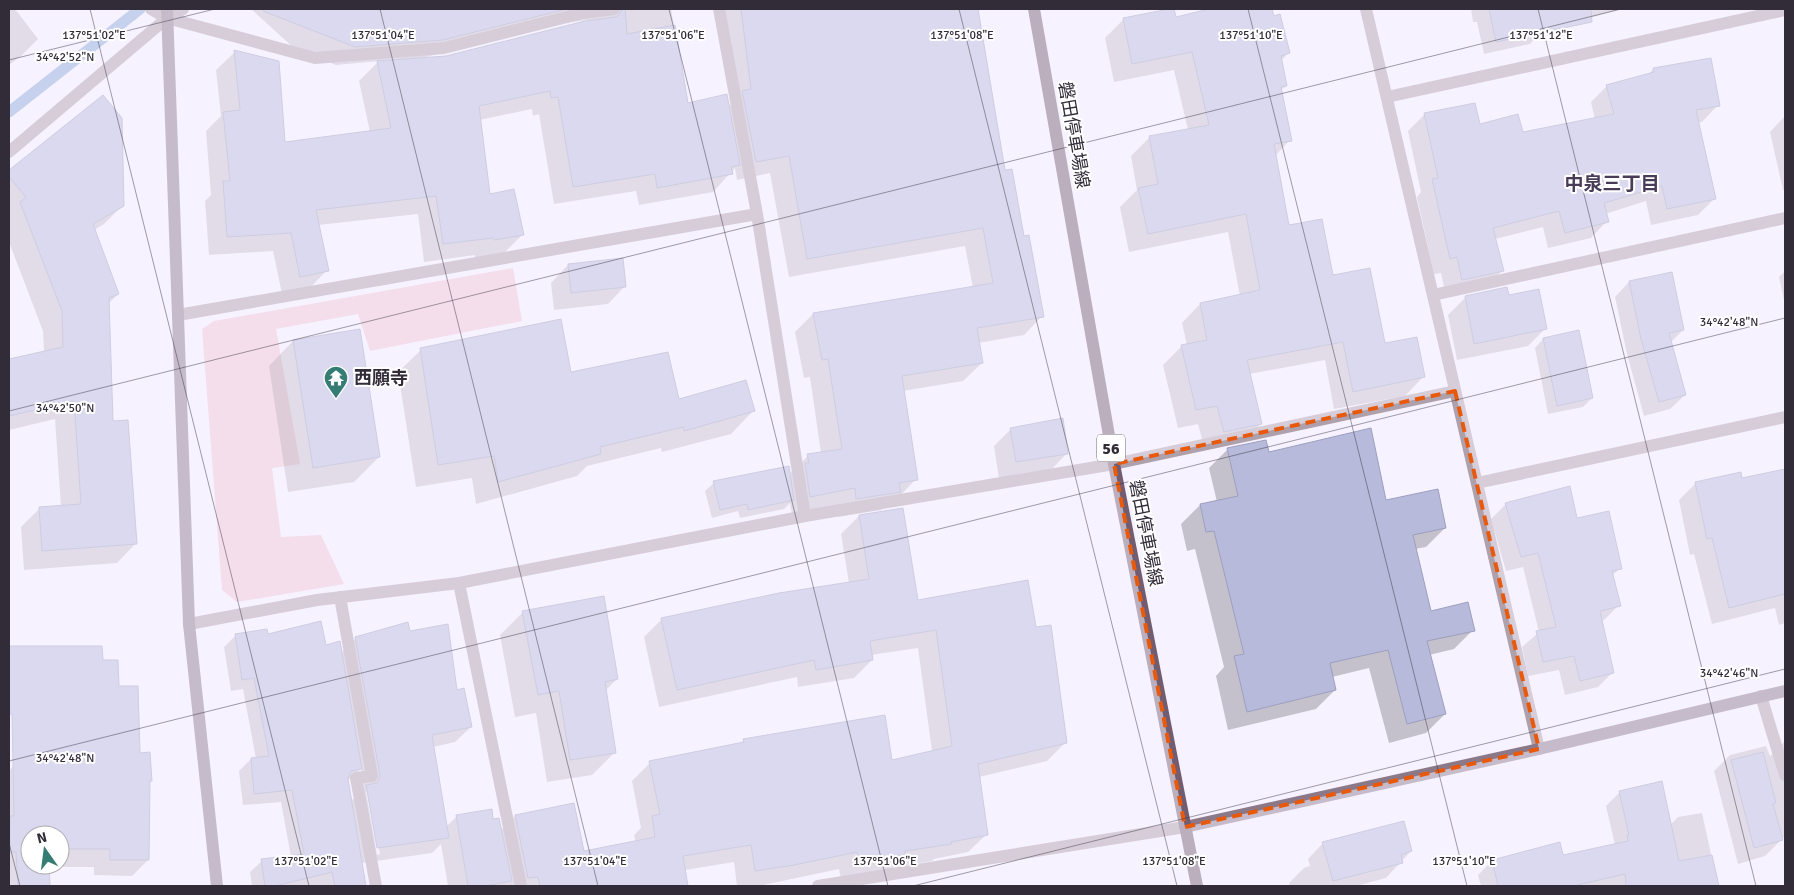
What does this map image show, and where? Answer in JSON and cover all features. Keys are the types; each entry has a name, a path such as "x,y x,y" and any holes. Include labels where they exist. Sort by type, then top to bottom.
{"main road":[{"name":"磐田停車場線","path":"1034,9 1114,464 1197,886"}],"street":[{"path":"151,9 315,58 444,48 583,13 614,9"},
{"path":"9,152 167,14 182,9"},
{"path":"720,9 757,214 805,516"},
{"path":"1366,9 1539,749"},
{"path":"1387,97 1785,10"},
{"path":"167,14 189,624 217,886"},
{"path":"178,315 757,214"},
{"path":"1433,295 1785,218"},
{"path":"189,624 317,600 459,583 805,516 1114,464 1456,391"},
{"path":"1477,483 1785,416"},
{"path":"459,583 521,886"},
{"path":"340,597 372,776 356,778 376,886"},
{"path":"818,886 896,880 1186,827 1539,749 1785,691"},
{"path":"1761,696 1785,775"}],"highlighted area":[{"path":"1455,391 1539,749 1185,827 1114,464"}],"shaded area":[{"path":"513,268 522,321 370,351 358,314 276,329 300,464 272,468 281,537 321,535 344,584 237,602 222,590 202,329 214,321"}],"building":[{"path":"263,9 567,9 443,40 355,47 263,11"},
{"path":"622,9 625,9 627,34 675,25 688,103 727,94 740,165 731,167 733,174 657,188 655,174 573,187 558,97 551,98 550,91 479,106 490,194 514,189 524,235 494,240 493,238 443,244 436,196 316,210 329,271 300,277 291,233 227,237 223,181 230,181 223,112 240,110 234,50 279,61 285,142 391,128 377,61 446,56 585,21 616,17"},
{"path":"741,9 978,9 1005,170 1012,169 1024,236 1029,235 1044,317 977,328 983,363 902,376 918,480 899,483 901,492 856,499 855,488 810,497 805,463 809,463 807,454 842,449 828,359 822,360 813,313 993,283 983,228 807,259 789,156 756,162 742,91 751,89"},
{"path":"1174,9 1176,17 1209,9 1272,9 1274,16 1280,14 1290,53 1281,56 1287,86 1281,87 1292,141 1274,144 1289,225 1322,219 1333,275 1370,268 1385,343 1417,337 1425,377 1353,392 1343,342 1247,360 1262,424 1224,432 1217,406 1196,410 1181,345 1207,340 1200,303 1260,290 1246,214 1148,234 1138,188 1158,184 1149,136 1209,125 1192,52 1132,64 1123,18"},
{"path":"1489,9 1591,9 1592,22 1496,42"},
{"path":"1711,58 1720,106 1696,110 1716,199 1667,209 1662,186 1604,203 1609,222 1565,233 1559,211 1493,228 1504,271 1462,280 1457,257 1450,259 1432,179 1438,178 1424,113 1475,103 1480,124 1518,114 1523,132 1614,114 1606,85 1654,72 1653,68"},
{"path":"103,95 122,118 124,206 93,224 119,294 109,298 113,421 128,420 137,544 42,551 39,507 81,504 74,401 9,416 9,359 63,347 62,311 20,202 26,197 9,177 9,170"},
{"path":"623,258 626,287 571,293 568,264"},
{"path":"1672,272 1684,330 1669,333 1686,395 1659,402 1641,339 1629,281"},
{"path":"1507,287 1509,295 1539,289 1547,329 1474,344 1465,296"},
{"path":"561,319 571,372 668,352 679,399 746,380 755,411 684,431 683,427 600,447 601,454 498,482 494,456 438,465 420,348"},
{"name":"西願寺","path":"360,329 380,457 313,468 293,340"},
{"path":"1579,330 1593,398 1557,406 1543,338"},
{"path":"1063,418 1068,454 1016,462 1010,428"},
{"path":"1371,428 1386,500 1438,489 1446,528 1413,535 1431,611 1468,602 1475,631 1427,641 1446,714 1407,724 1388,650 1330,663 1336,690 1247,712 1234,656 1244,654 1214,531 1206,532 1200,504 1238,496 1227,448 1266,440 1269,452"},
{"path":"789,466 794,500 748,510 747,504 720,510 713,481"},
{"path":"1785,469 1785,594 1729,608 1712,538 1707,539 1695,482 1741,472 1742,478"},
{"path":"1570,486 1577,518 1609,511 1622,569 1612,571 1621,606 1600,611 1614,673 1580,681 1574,656 1543,662 1536,631 1556,627 1538,553 1521,557 1505,503"},
{"path":"903,508 918,600 1028,580 1036,627 1051,625 1067,743 978,764 988,835 951,842 952,844 905,851 905,855 858,861 857,852 755,871 751,845 683,856 688,886 540,886 538,877 528,878 515,815 574,803 584,851 655,837 652,816 660,814 649,761 744,742 743,739 885,715 892,760 952,746 936,630 870,641 873,660 816,670 814,660 677,690 661,618 779,593 869,579 859,515"},
{"path":"604,596 618,679 605,682 616,753 570,760 559,691 538,695 522,611"},
{"path":"321,621 326,645 340,641 362,769 351,771 348,779 366,886 335,886 332,872 275,886 265,886 261,859 304,854 292,790 254,794 251,758 269,756 254,678 242,680 235,634 267,629 268,634"},
{"path":"408,622 410,631 448,624 457,690 464,688 472,727 432,735 449,838 377,848 366,785 377,783 380,775 355,637"},
{"path":"9,646 102,646 103,660 118,660 119,686 138,686 140,753 150,752 152,781 150,781 149,860 110,860 110,849 70,849 70,825 20,825 20,875 49,875 50,886 18,886 16,852 10,852 10,816 14,816 12,714 9,714"},
{"path":"1763,752 1776,803 1773,804 1783,840 1754,848 1731,760"},
{"path":"1662,781 1679,861 1712,855 1719,886 1626,886 1625,874 1573,886 1498,886 1492,860 1560,842 1563,855 1628,841 1627,835 1629,835 1619,791"},
{"path":"492,809 493,819 499,818 512,881 484,886 468,886 456,815"},
{"path":"1404,821 1412,851 1401,855 1403,863 1333,881 1322,842"}],"waterway":[{"path":"9,112 140,9"}],"place":[{"name":"西願寺","path":"336,399"}],"district":[{"name":"中泉三丁目","path":"1612,183"}]}
